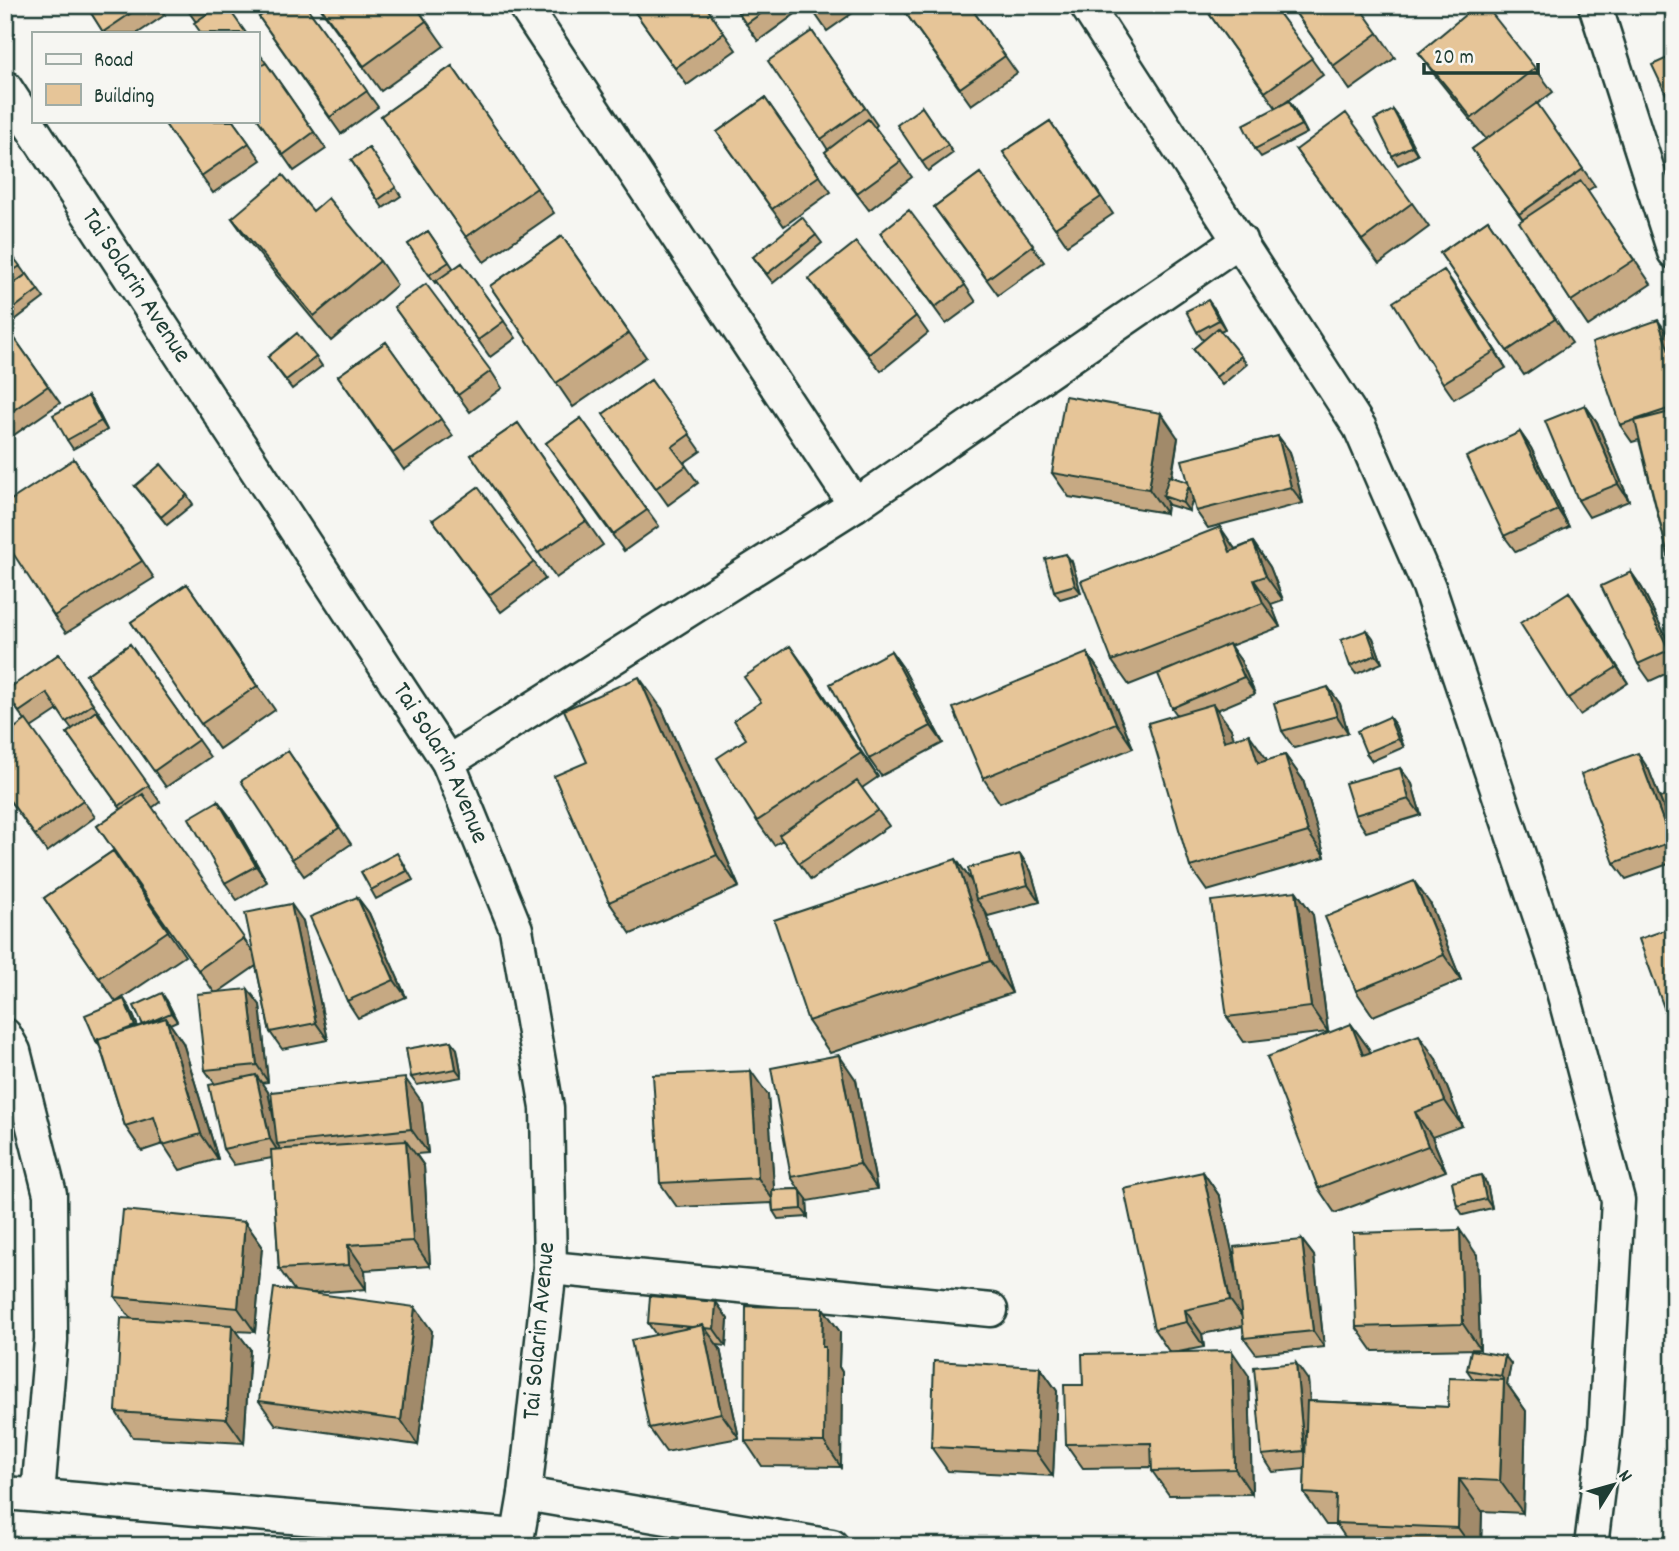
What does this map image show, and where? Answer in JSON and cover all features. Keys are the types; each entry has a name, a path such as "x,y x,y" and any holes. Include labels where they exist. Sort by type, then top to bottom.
{"street":[{"path":"524,5 855,505"},
{"path":"1086,5 1360,428 1429,587 1556,965 1618,1200 1605,1431 1591,1546"},
{"path":"1595,5 1674,252"},
{"name":"Tai Solarin Avenue","path":"5,88 447,762 516,929 547,1108 550,1268 517,1541"},
{"path":"447,762 855,505 1240,240"},
{"path":"5,1034 14,1051 50,1194 51,1339 38,1495"},
{"path":"550,1268 991,1310"},
{"path":"5,1493 517,1541"},
{"path":"524,1494 783,1542 832,1546"}],"building":[{"path":"86,5 143,5 103,32"},
{"path":"220,5 226,5 245,32 200,32 194,23"},
{"path":"276,5 305,5 367,91 330,117 259,17"},
{"path":"319,5 415,5 426,21 364,66"},
{"path":"630,5 705,5 724,33 675,68"},
{"path":"733,5 773,5 746,24"},
{"path":"914,5 969,5 1005,56 960,88 905,12"},
{"path":"1224,5 1273,5 1312,58 1265,92 1210,15"},
{"path":"1290,5 1358,5 1378,33 1333,66"},
{"path":"1477,5 1485,5 1535,68 1472,118 1419,53"},
{"path":"1658,5 1674,5 1674,25 1673,25"},
{"path":"812,31 865,108 821,139 768,61"},
{"path":"1674,55 1674,111 1652,65"},
{"path":"266,63 314,132 283,155 259,121 259,67"},
{"path":"452,66 537,188 466,237 381,116"},
{"path":"765,98 819,176 772,209 717,132"},
{"path":"1289,101 1301,125 1255,149 1243,125"},
{"path":"1537,103 1583,169 1519,214 1472,149"},
{"path":"922,107 948,145 922,162 897,125"},
{"path":"1393,110 1412,146 1392,156 1374,120"},
{"path":"1346,113 1412,203 1362,240 1296,150"},
{"path":"868,119 901,161 857,193 825,152"},
{"path":"1050,121 1101,197 1055,228 1003,152"},
{"path":"164,122 234,122 249,143 201,176"},
{"path":"369,148 396,187 378,200 351,160"},
{"path":"980,173 1033,245 987,279 934,207"},
{"path":"283,175 313,211 328,198 380,261 314,316 232,218"},
{"path":"1581,181 1634,260 1571,301 1519,222"},
{"path":"909,210 965,285 935,307 880,233"},
{"path":"802,217 816,235 767,274 753,257"},
{"path":"1488,220 1555,319 1507,351 1440,253"},
{"path":"428,231 449,262 429,275 408,244"},
{"path":"562,236 629,333 556,383 490,286"},
{"path":"856,242 916,316 869,354 809,279"},
{"path":"5,246 20,266 5,276"},
{"path":"462,263 504,321 478,340 436,281"},
{"path":"1444,270 1495,351 1443,383 1393,302"},
{"path":"27,274 38,290 5,315 5,290"},
{"path":"426,284 491,371 458,395 394,307"},
{"path":"1208,300 1219,320 1197,332 1186,311"},
{"path":"1658,320 1674,366 1674,407 1620,425 1592,343"},
{"path":"5,326 48,386 5,416"},
{"path":"1218,328 1241,356 1216,377 1193,349"},
{"path":"297,333 316,357 286,380 268,357"},
{"path":"386,342 441,419 393,453 338,376"},
{"path":"651,380 690,434 672,447 686,466 656,488 603,414"},
{"path":"88,396 101,421 67,440 53,415"},
{"path":"1065,396 1161,413 1149,489 1052,473"},
{"path":"1585,405 1618,484 1578,500 1545,421"},
{"path":"1674,411 1674,579 1635,421"},
{"path":"581,418 647,510 613,534 546,443"},
{"path":"518,423 586,521 538,553 471,455"},
{"path":"1520,432 1558,510 1504,536 1466,457"},
{"path":"1278,436 1291,487 1196,511 1182,460"},
{"path":"74,459 142,561 54,616 5,541 5,504"},
{"path":"161,464 187,495 161,517 135,486"},
{"path":"1169,476 1188,482 1183,503 1163,496"},
{"path":"478,487 534,562 489,595 433,520"},
{"path":"1220,527 1230,552 1253,542 1266,576 1254,580 1263,603 1112,661 1081,581"},
{"path":"1066,554 1075,585 1054,591 1045,559"},
{"path":"1631,572 1669,650 1638,664 1601,586"},
{"path":"187,584 257,686 201,724 131,622"},
{"path":"1569,592 1617,667 1568,698 1520,623"},
{"path":"1367,630 1376,655 1350,666 1341,640"},
{"path":"130,644 198,740 154,771 86,675"},
{"path":"1229,644 1244,677 1172,708 1158,674"},
{"path":"790,646 861,753 757,821 717,758 746,739 734,720 761,702 744,677"},
{"path":"891,651 931,726 869,759 830,684"},
{"path":"1087,653 1116,723 983,778 953,708"},
{"path":"59,654 93,704 66,722 47,693 19,712 5,691"},
{"path":"639,677 717,855 609,902 554,776 587,762 564,710"},
{"path":"1328,687 1337,716 1282,731 1274,703"},
{"path":"1213,704 1224,741 1249,734 1258,763 1285,755 1308,832 1190,867 1148,723"},
{"path":"96,711 149,785 119,806 67,733"},
{"path":"1389,717 1398,739 1366,753 1357,731"},
{"path":"26,720 83,800 35,835 5,794 5,735"},
{"path":"288,751 339,828 292,859 241,781"},
{"path":"1638,753 1671,842 1614,863 1581,774"},
{"path":"1400,768 1409,799 1355,815 1345,783"},
{"path":"857,781 878,810 799,863 779,835"},
{"path":"1674,793 1674,834 1660,798"},
{"path":"143,794 244,938 198,970 97,826"},
{"path":"218,801 256,866 225,883 189,818"},
{"path":"113,851 168,931 99,978 44,898"},
{"path":"397,853 407,871 371,890 361,872"},
{"path":"1020,854 1028,885 976,899 968,868"},
{"path":"956,859 990,961 808,1021 774,920"},
{"path":"1414,881 1444,955 1356,991 1325,917"},
{"path":"1296,891 1311,1007 1227,1017 1211,901"},
{"path":"357,897 394,980 347,1001 310,917"},
{"path":"291,904 316,1023 270,1032 245,913"},
{"path":"1674,927 1674,1025 1671,1027 1639,939"},
{"path":"248,989 257,1065 205,1070 197,994"},
{"path":"162,993 171,1013 143,1025 134,1006"},
{"path":"124,999 135,1026 96,1041 85,1015"},
{"path":"166,1018 201,1134 163,1145 154,1117 125,1126 98,1039"},
{"path":"1351,1024 1363,1055 1419,1035 1445,1101 1415,1112 1428,1146 1318,1188 1267,1057"},
{"path":"451,1041 456,1069 411,1077 406,1049"},
{"path":"839,1055 860,1164 791,1177 771,1068"},
{"path":"751,1071 758,1178 660,1183 653,1075"},
{"path":"256,1075 270,1139 223,1149 209,1085"},
{"path":"405,1078 411,1129 277,1144 271,1092"},
{"path":"406,1141 413,1241 348,1245 349,1265 279,1269 271,1150"},
{"path":"1203,1172 1230,1300 1185,1310 1187,1322 1154,1329 1124,1189"},
{"path":"1481,1175 1486,1199 1457,1206 1452,1182"},
{"path":"799,1189 802,1209 773,1211 772,1190"},
{"path":"123,1210 245,1222 238,1308 115,1297"},
{"path":"1460,1230 1463,1324 1356,1327 1353,1233"},
{"path":"1302,1240 1313,1331 1244,1338 1234,1247"},
{"path":"274,1288 415,1307 401,1420 259,1401"},
{"path":"650,1296 716,1302 714,1329 705,1328 703,1325 692,1327 648,1323"},
{"path":"746,1306 823,1308 824,1442 745,1441"},
{"path":"121,1318 232,1325 227,1419 116,1412"},
{"path":"703,1325 721,1413 649,1428 631,1340"},
{"path":"1471,1350 1505,1356 1501,1376 1467,1370"},
{"path":"1232,1351 1235,1469 1152,1471 1151,1443 1066,1444 1064,1385 1083,1385 1082,1354"},
{"path":"934,1361 1040,1367 1036,1452 931,1447"},
{"path":"1296,1363 1304,1451 1262,1455 1254,1367"},
{"path":"1449,1378 1504,1380 1500,1481 1459,1479 1458,1528 1335,1523 1336,1495 1304,1493 1307,1401 1448,1407"}]}
